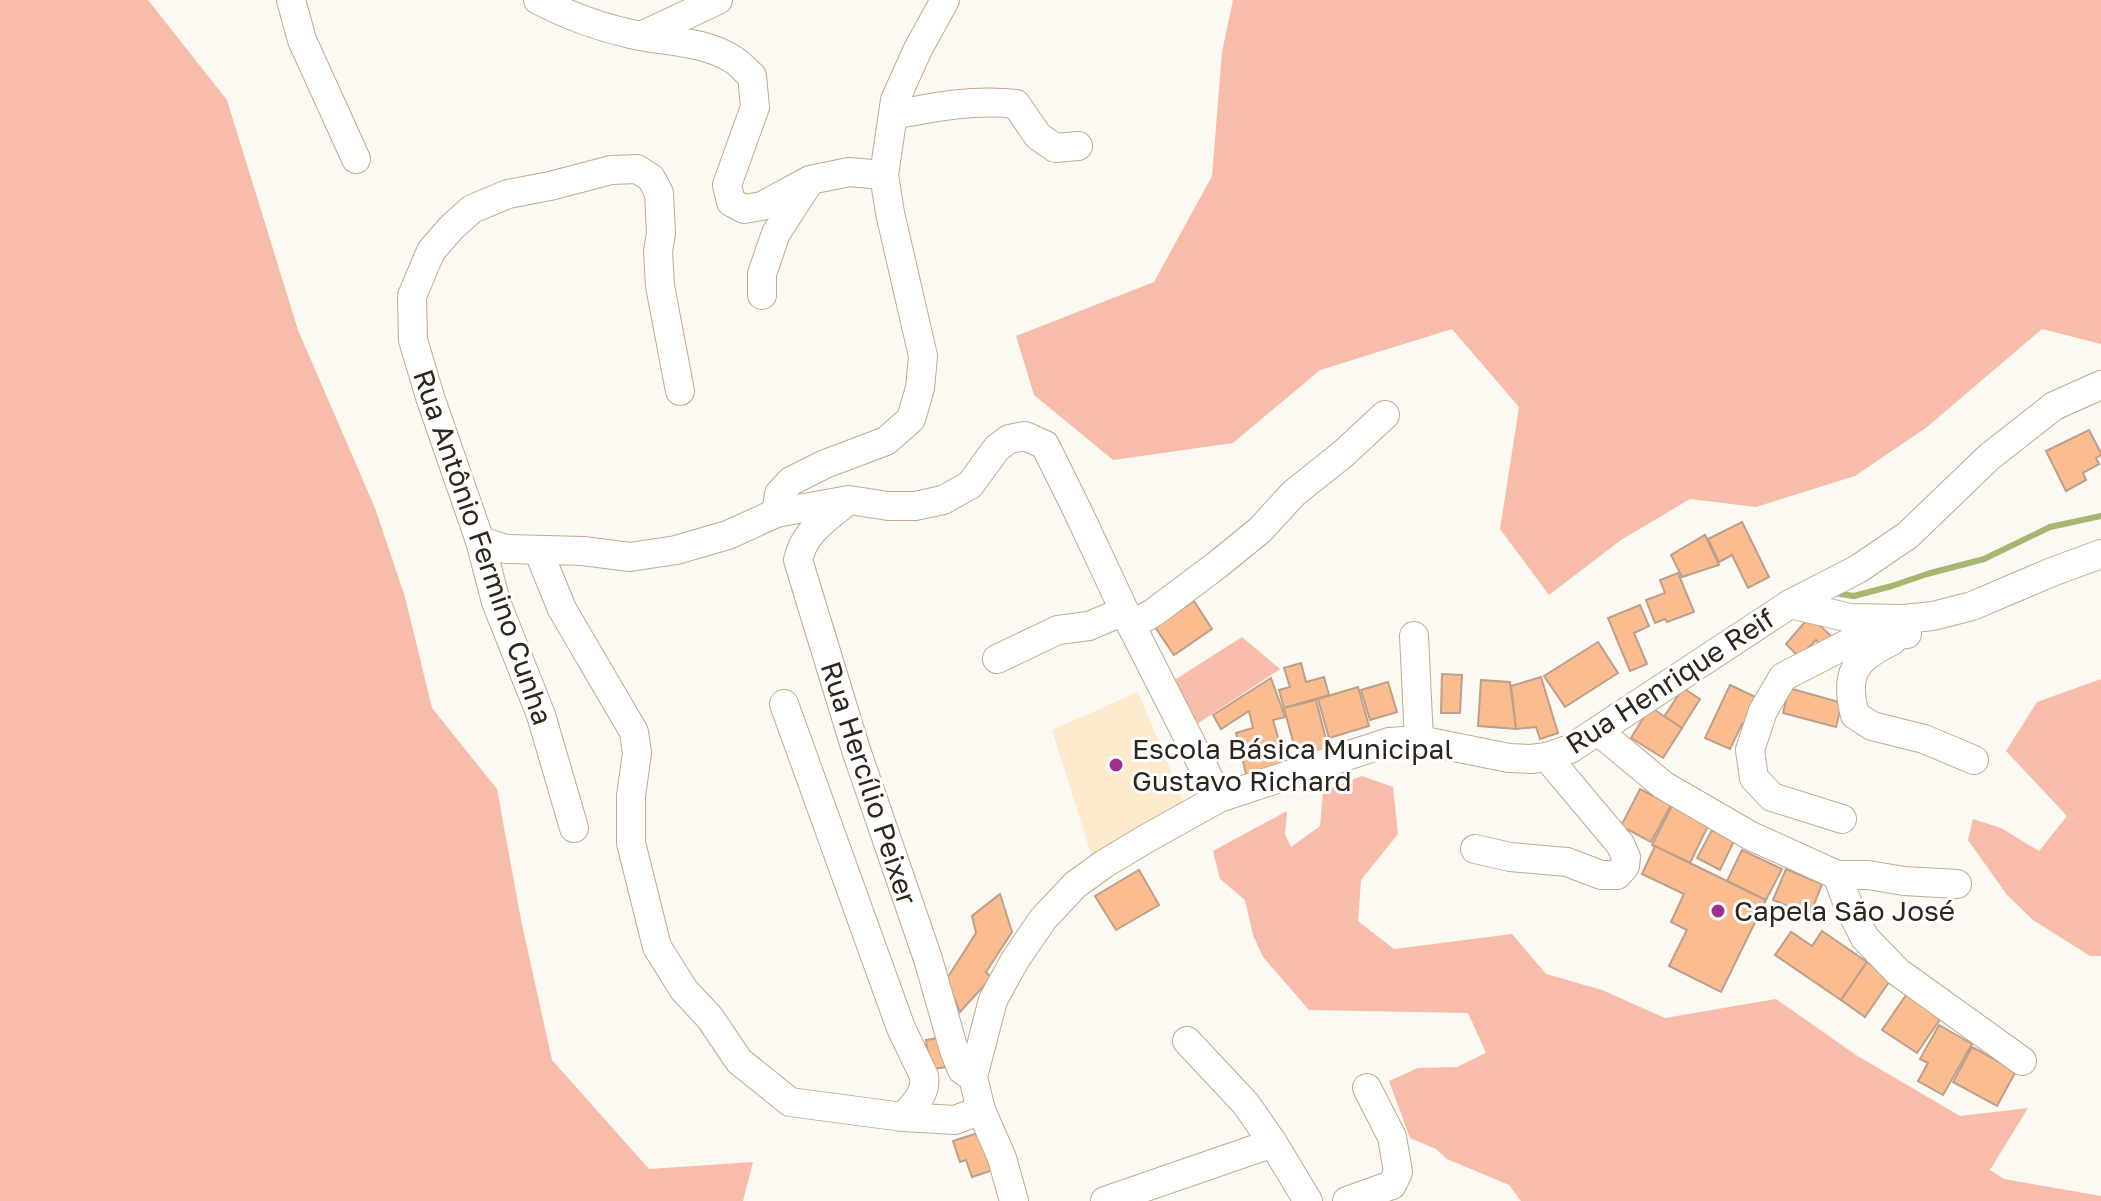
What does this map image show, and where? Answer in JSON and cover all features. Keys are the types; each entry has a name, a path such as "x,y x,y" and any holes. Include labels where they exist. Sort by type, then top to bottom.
{"street":[{"path":"291,0 302,40 356,159"},
{"path":"302,40 306,0"},
{"path":"538,0 565,14 641,36 710,48 734,60 752,76 755,107 727,185 731,202 744,209 762,206 810,180 849,172 884,175"},
{"path":"641,36 718,0"},
{"path":"776,513 779,494 791,481 825,464 886,441 911,419 920,388 923,356 884,175 895,100 945,0"},
{"path":"893,115 939,106 992,101 1016,104 1038,136 1055,148 1078,146"},
{"name":"Rua Antônio Fermino Cunha","path":"574,828 541,715 496,602 480,541 413,340 412,296 431,251 472,209 508,194 611,170 637,169 651,178 659,193 660,286 680,391"},
{"path":"762,295 762,274 776,233 810,180"},
{"name":"Rua Henrique Reif","path":"1014,1201 1002,1158 981,1110 973,1077 993,1000 1043,919 1075,885 1104,864 1219,798 1389,742 1419,740 1509,758 1531,759 1570,749 1790,604 1858,569 1908,535 1989,457 2054,406 2101,385"},
{"path":"997,659 1058,630 1153,613 1260,530 1294,493 1385,415"},
{"path":"480,541 506,549 583,551 630,557 676,550 728,535 776,513 849,500 888,506 915,506 943,500 970,485 997,448 1009,439 1025,436 1045,445 1219,798"},
{"name":"Rua Hercílio Peixer","path":"849,500 802,543 798,560 856,750 928,959 954,1050 962,1070 973,1077"},
{"path":"538,550 562,609 634,732 637,753 631,796 631,843 657,947 684,990 710,1018 739,1061 790,1102 903,1117 955,1120 981,1110"},
{"path":"1790,604 1850,618 1933,616 1972,606 2101,554"},
{"path":"1933,616 1877,649 1855,666 1849,694 1855,715 1872,726 1924,739 1974,760"},
{"path":"1842,819 1772,797 1754,778 1750,750 1763,711 1783,677 1847,644 1907,634"},
{"path":"1414,636 1419,740"},
{"path":"784,704 901,1028 924,1076 921,1095 903,1117"},
{"path":"1598,731 1663,785 1751,836 1837,875 1957,884"},
{"path":"1475,849 1510,857 1567,862 1601,875 1617,875 1625,866 1626,857 1620,844 1547,757"},
{"path":"1837,875 1865,938 1898,972 2022,1061"},
{"path":"1187,1041 1246,1104 1308,1201"},
{"path":"1347,1201 1392,1185 1398,1172 1392,1137 1367,1088"},
{"path":"1105,1201 1273,1143"}],"shaded area":[{"path":"0,0 148,0 227,100 298,330 375,508 405,597 432,708 497,789 521,920 552,1060 649,1169 753,1162 743,1201 0,1201"},
{"path":"1233,0 2101,0 2101,344 2042,329 1927,427 1855,476 1756,507 1690,499 1621,540 1549,595 1500,529 1519,407 1452,329 1320,370 1233,443 1113,460 1034,395 1016,336 1154,282 1212,176 1222,52"},
{"path":"1242,637 1280,669 1188,730 1165,686"},
{"path":"2101,679 2101,956 2090,956 2033,920 2007,895 1968,840 1973,819 2001,828 2039,851 2067,816 2006,751 2037,702"},
{"name":"Escola Básica Municipal Gustavo Richard","path":"1138,692 1183,800 1173,812 1092,857 1052,730"},
{"path":"1362,776 1393,787 1398,834 1361,880 1358,921 1394,949 1512,934 1546,974 1602,990 1665,1018 1776,999 1856,1055 1960,1116 2028,1108 1990,1170 2004,1179 2101,1196 2101,1201 1521,1201 1509,1185 1447,1159 1436,1149 1410,1138 1389,1081 1418,1068 1457,1067 1486,1053 1468,1013 1309,1010 1263,957 1253,935 1245,900 1220,879 1213,851 1287,811 1285,834 1291,847 1320,826 1323,791"}],"building":[{"path":"2089,430 2101,453 2096,458 2099,464 2083,473 2086,480 2066,491 2046,451"},
{"path":"1742,522 1769,577 1748,588 1732,555 1719,562 1708,539"},
{"path":"1705,535 1719,565 1682,577 1671,555"},
{"path":"1678,573 1694,612 1655,623 1646,600 1665,593 1660,580"},
{"path":"1194,601 1212,629 1174,655 1155,627"},
{"path":"1640,605 1649,626 1634,633 1647,664 1630,671 1608,618"},
{"path":"1810,616 1833,638 1823,648 1816,640 1799,657 1786,644"},
{"path":"1598,642 1618,673 1565,707 1544,676"},
{"path":"1301,663 1306,682 1324,677 1329,695 1284,708 1279,690 1290,687 1284,668"},
{"path":"1442,674 1462,675 1460,713 1441,713"},
{"path":"1541,677 1558,733 1540,739 1536,727 1516,729 1511,686"},
{"path":"1271,678 1285,717 1273,720 1287,769 1248,782 1236,733 1253,728 1249,711 1221,729 1213,715"},
{"path":"1481,680 1510,682 1516,729 1478,726"},
{"path":"1388,682 1397,712 1370,720 1361,690"},
{"path":"1730,685 1762,700 1749,727 1742,724 1730,749 1705,738"},
{"path":"1358,687 1369,726 1329,738 1318,699"},
{"path":"1683,688 1700,699 1682,728 1664,717"},
{"path":"1789,688 1842,703 1836,727 1783,713"},
{"path":"1316,700 1329,751 1298,760 1284,708"},
{"path":"1650,707 1682,728 1663,758 1631,738"},
{"path":"1640,789 1671,805 1651,842 1621,826"},
{"path":"1672,806 1709,824 1690,863 1652,845"},
{"path":"1712,830 1734,841 1720,870 1697,858"},
{"name":"Capela São José","path":"1655,846 1766,900 1721,992 1669,966 1687,930 1671,922 1684,894 1642,874"},
{"path":"1742,850 1782,869 1766,900 1727,881"},
{"path":"1786,869 1822,884 1810,915 1773,900"},
{"path":"1139,870 1159,905 1116,930 1095,896"},
{"path":"1000,894 1012,932 986,972 991,978 960,1012 946,980 976,933 972,916"},
{"path":"1822,931 1867,962 1841,1000 1775,955 1791,932 1812,946"},
{"path":"1867,962 1891,979 1865,1017 1841,1000"},
{"path":"1906,995 1941,1018 1917,1053 1882,1030"},
{"path":"1939,1025 1972,1044 1943,1095 1918,1081 1928,1063 1920,1059"},
{"path":"943,1037 948,1067 930,1069 926,1040"},
{"path":"1972,1047 2016,1071 1997,1106 1953,1082"},
{"path":"981,1132 993,1170 972,1177 966,1160 960,1162 953,1141"}],"waterway":[{"path":"1840,594 1854,596 1984,559 2050,527 2101,516"}],"place":[{"name":"Escola Básica Municipal Gustavo Richard","path":"1116,765"},
{"name":"Capela São José","path":"1718,911"}]}
